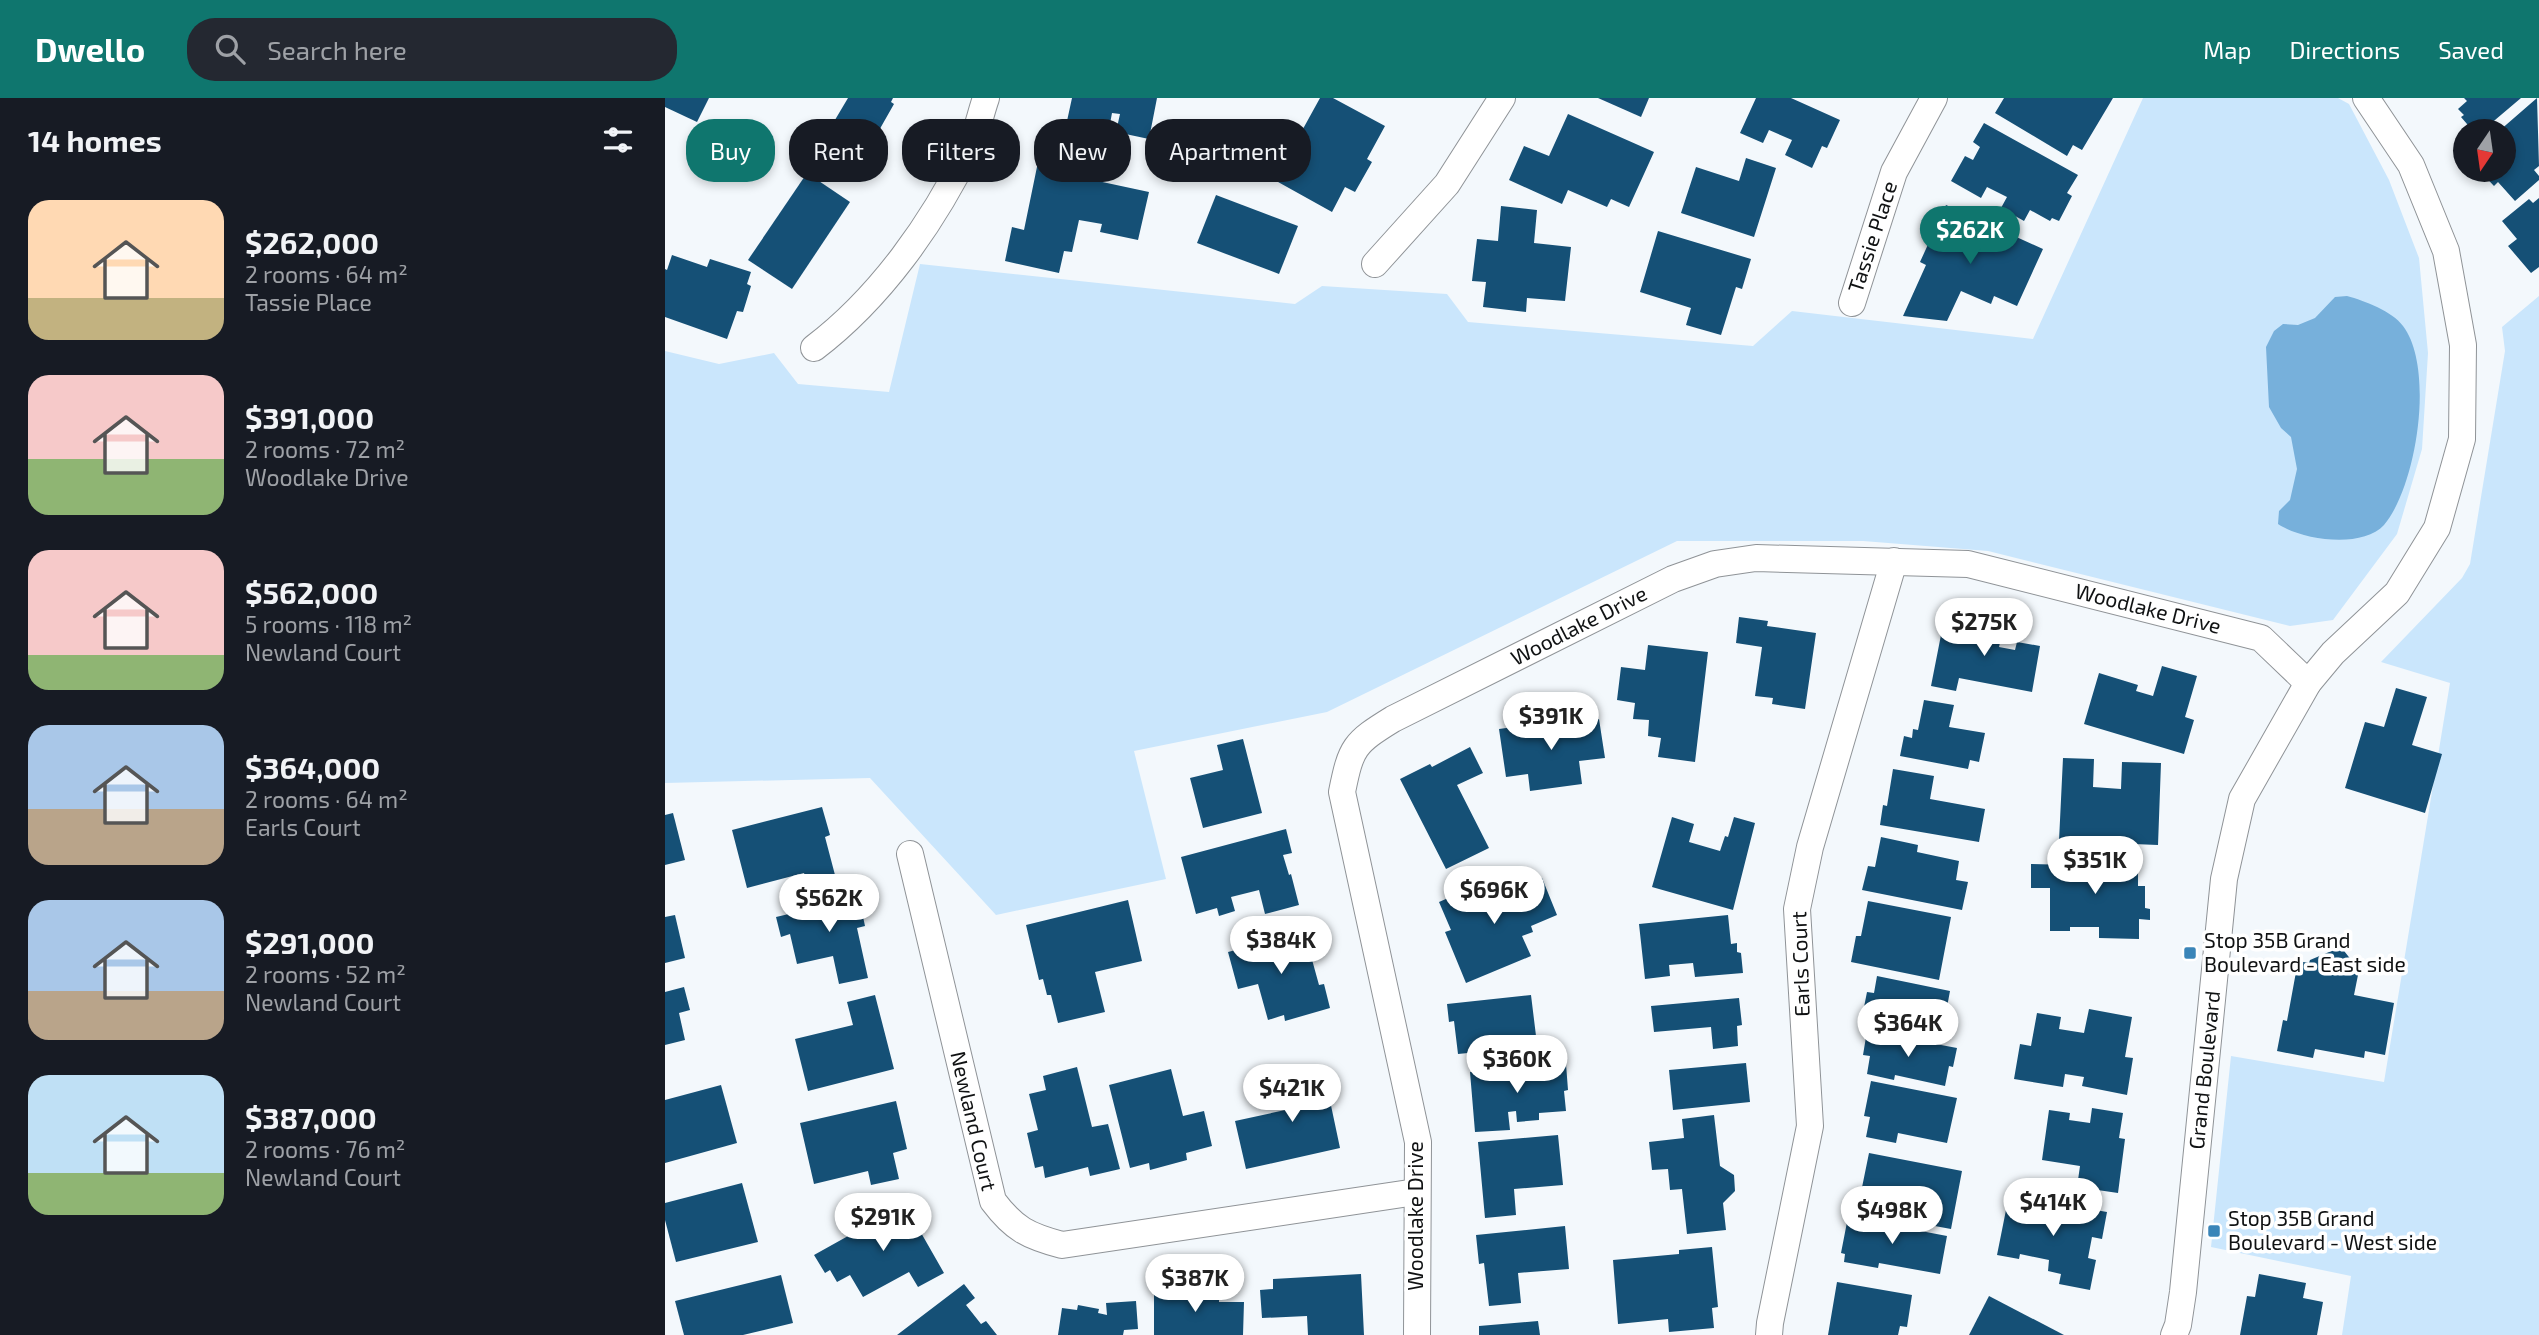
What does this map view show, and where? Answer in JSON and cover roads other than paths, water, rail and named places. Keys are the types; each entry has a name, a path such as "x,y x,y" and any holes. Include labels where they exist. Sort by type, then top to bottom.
{"street":[{"path":"814,348 835,332 876,290 927,223 970,148 986,98"},
{"path":"1375,264 1447,184 1501,98"},
{"name":"Tassie Place","path":"1852,303 1895,172 1934,98"},
{"name":"Grand Boulevard","path":"2173,1335 2178,1325 2183,1292 2224,878 2242,799 2308,683 2333,653 2397,593 2437,528 2462,439 2463,345 2446,251 2411,165 2366,98"},
{"name":"Woodlake Drive","path":"1417,1335 1418,1142 1342,792 1349,759 1364,737 1393,719 1661,585 1715,564 1756,558 1968,564 2261,638 2308,683"},
{"name":"Earls Court","path":"1769,1335 1769,1323 1810,1126 1797,909 1810,847 1894,561"},
{"name":"Newland Court","path":"910,854 993,1202 1005,1218 1022,1232 1062,1245 1416,1192"}],"water":[{"path":"2347,296 2385,311 2403,326 2413,345 2420,397 2413,456 2396,507 2384,525 2374,533 2332,540 2302,534 2278,524 2279,511 2290,500 2297,469 2291,437 2281,428 2269,407 2266,347 2274,331 2283,324 2298,325 2315,318 2335,297"}],"place":[{"name":"Stop 35B Grand Boulevard - East side","path":"2190,953"},
{"name":"Stop 35B Grand Boulevard - West side","path":"2214,1231"}]}
